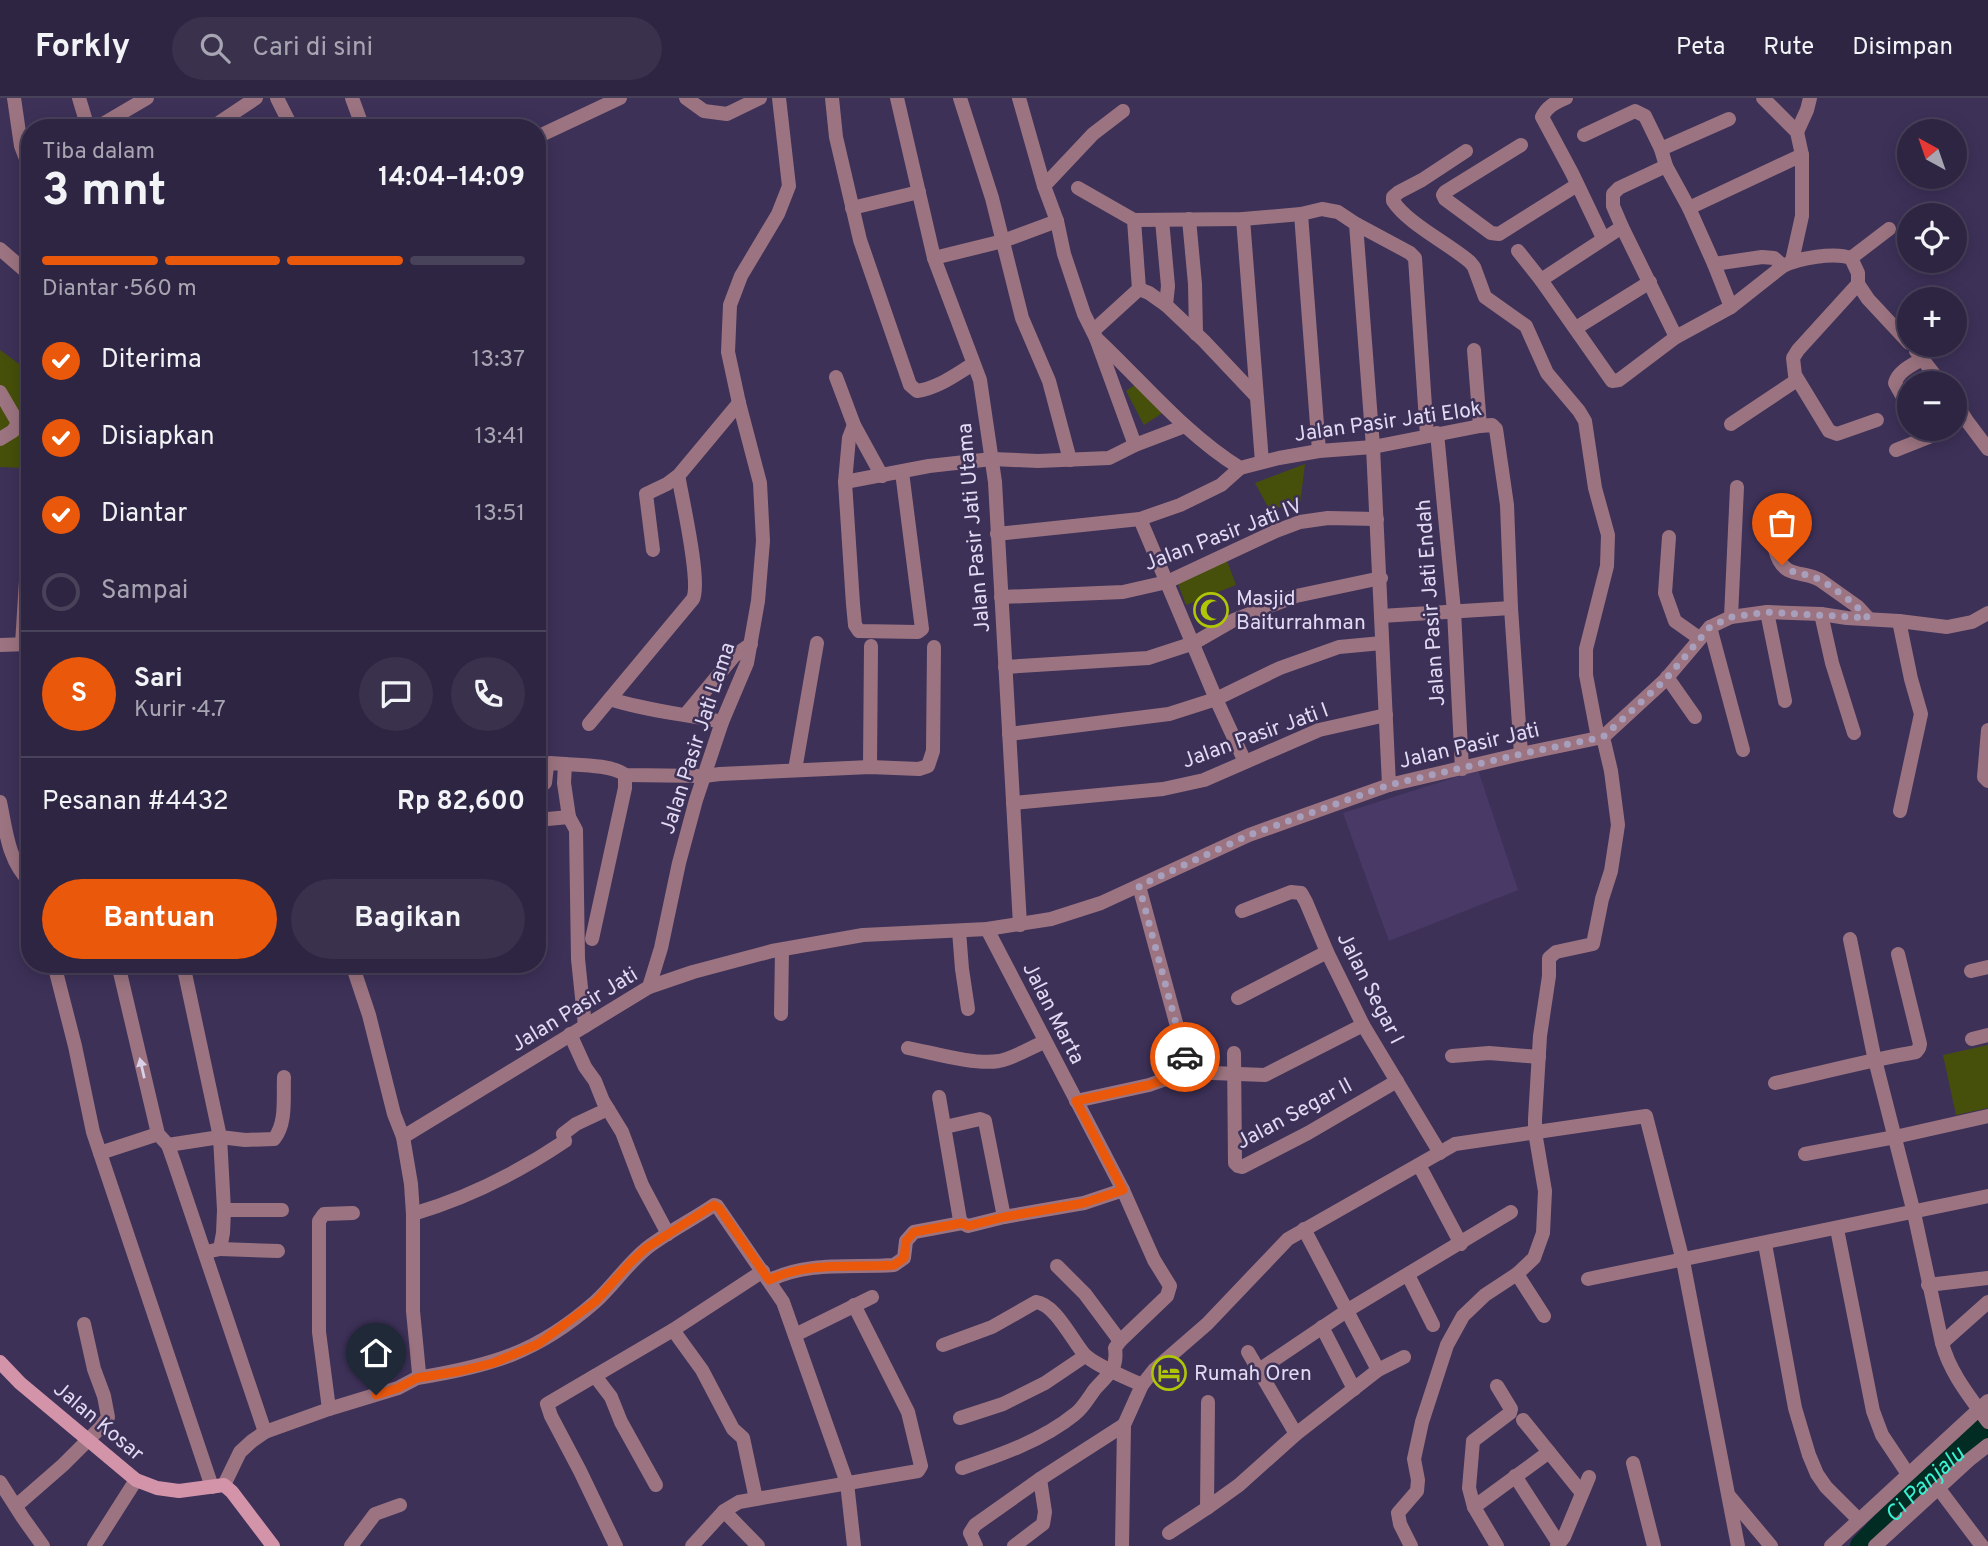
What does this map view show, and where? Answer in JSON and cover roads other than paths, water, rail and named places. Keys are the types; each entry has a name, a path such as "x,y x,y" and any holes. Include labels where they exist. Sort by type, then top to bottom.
{"street":[{"path":"14,98 21,146"},
{"path":"79,98 85,119"},
{"path":"111,119 147,98"},
{"path":"224,119 256,98"},
{"path":"277,98 288,119"},
{"path":"352,98 360,119"},
{"path":"546,133 620,98"},
{"path":"686,98 704,111 727,114 756,99"},
{"name":"Jalan Pasir Jati Lama","path":"649,987 704,776 722,722 747,663 758,601 763,541 760,482 728,352 730,305 741,276 778,214 789,187 779,98"},
{"path":"832,98 836,137 860,240 910,385 917,391 926,390 974,364"},
{"name":"Jalan Pasir Jati Utama","path":"897,98 934,258 979,380 992,459 1020,925"},
{"path":"960,98 992,198 1022,318 1049,382 1070,460"},
{"path":"1019,98 1084,314 1095,335 1135,445"},
{"path":"1566,98 1551,104 1542,117 1602,238"},
{"path":"1763,98 1797,132 1802,155 1802,215 1787,264"},
{"path":"1797,132 1810,98"},
{"path":"1044,186 1093,134 1123,111"},
{"path":"1584,135 1636,111 1645,116 1689,208 1731,307"},
{"path":"1661,149 1729,119"},
{"path":"1521,145 1445,192 1445,199 1491,233 1499,234 1577,185"},
{"path":"1411,1546 1400,1524 1398,1513 1417,1491 1414,1460 1422,1422 1447,1345 1463,1316 1485,1295 1517,1274 1534,1258 1543,1233 1545,1191 1535,1132 1549,958 1556,952 1593,944 1611,871 1618,825 1611,772 1586,676 1586,649 1607,566 1608,535 1595,488 1585,421 1547,373 1526,326 1485,297 1470,262 1397,208 1392,201 1399,192 1466,151"},
{"path":"1689,208 1802,155"},
{"path":"1667,166 1619,188 1613,194 1613,206 1676,337"},
{"path":"1078,188 1135,219 1243,219 1330,209 1356,224 1381,578 1389,785"},
{"path":"852,208 919,192"},
{"path":"1301,214 1319,451"},
{"path":"1095,335 1139,289 1135,219"},
{"path":"1189,219 1196,334"},
{"path":"1243,219 1262,462"},
{"path":"1162,220 1168,286 1166,305"},
{"path":"934,258 1003,241 1057,221"},
{"name":"Jalan Pasir Jati Endah","path":"1356,224 1415,258 1432,435 1454,611 1462,769"},
{"path":"1541,280 1622,227"},
{"path":"1851,258 1889,229"},
{"path":"0,249 21,267"},
{"path":"1518,251 1612,381 1619,380 1676,337 1731,307 1787,264 1842,255 1851,258 1858,284 1897,330"},
{"path":"1714,264 1762,257 1774,258 1787,264"},
{"path":"1576,328 1650,282"},
{"path":"1858,284 1793,358 1795,375 1829,431 1837,434 1877,420"},
{"path":"1139,289 1166,305 1256,396"},
{"path":"997,534 1140,519 1180,505 1221,485 1240,468 1217,454 1185,426 1095,335"},
{"path":"1474,349 1480,426"},
{"path":"1904,371 1922,359 1932,371"},
{"path":"836,377 854,425 882,476"},
{"path":"1731,424 1797,380"},
{"path":"0,392 18,423 13,431 0,439"},
{"path":"653,550 646,494 661,488 678,475 739,403"},
{"path":"854,425 846,454 845,482 853,604 856,628 859,631 918,632 922,626 902,472"},
{"name":"Jalan Pasir Jati Elok","path":"1240,468 1319,451 1373,447 1492,425 1498,432 1507,505 1521,754"},
{"path":"845,482 929,466 992,459 1038,461 1109,458 1185,426"},
{"path":"1967,430 1988,449"},
{"path":"1896,450 1919,441"},
{"path":"589,724 696,593 695,570 679,480"},
{"path":"1731,617 1737,487"},
{"path":"1770,507 1776,549 1782,565 1796,573 1820,580 1858,607 1868,618"},
{"name":"Jalan Pasir Jati IV","path":"1001,597 1123,592 1167,582 1300,522 1328,518 1377,519"},
{"path":"1140,519 1245,762"},
{"path":"1669,537 1665,593 1675,621 1699,638"},
{"path":"1005,667 1147,658 1194,643 1234,620 1296,596 1381,578"},
{"path":"1381,616 1511,608"},
{"path":"1600,738 1667,677 1710,627 1731,617 1767,612 1821,614 1947,627 1972,622 1988,613"},
{"path":"1767,612 1785,701"},
{"path":"1821,614 1832,663 1854,733"},
{"path":"1899,621 1921,714 1900,811"},
{"path":"1710,627 1743,750"},
{"path":"795,770 817,643"},
{"path":"1009,734 1169,715 1216,699 1280,668 1339,648 1382,643"},
{"path":"0,645 21,644"},
{"path":"686,714 734,656 751,644"},
{"path":"870,767 871,646"},
{"path":"565,772 579,764 619,770 625,775 704,776 870,767 919,769 928,766 933,751 934,647"},
{"path":"1667,677 1695,717"},
{"path":"610,699 661,712 722,722"},
{"name":"Jalan Pasir Jati I","path":"1013,803 1163,789 1204,780 1319,730 1386,715"},
{"path":"1988,730 1984,777 1988,781"},
{"name":"Jalan Pasir Jati","path":"403,1137 649,987 693,972 782,950 863,935 987,929 1051,919 1101,903 1249,835 1389,785 1600,738"},
{"path":"546,769 550,763 565,772"},
{"path":"565,772 569,817 576,830 578,959 584,1026"},
{"path":"592,939 625,788 625,775"},
{"path":"0,802 10,849 15,864 21,871"},
{"path":"546,819 569,817"},
{"path":"1139,886 1188,1067 1186,1072"},
{"name":"Jalan Segar I","path":"1242,911 1291,892 1301,893 1363,1025 1440,1153"},
{"name":"Jalan Marta","path":"987,929 1123,1190 1154,1260 1170,1286 1167,1296 1120,1341"},
{"path":"959,931 968,1009"},
{"path":"1831,1546 1908,1474 1985,1412 1957,1378 1946,1358 1914,1213 1875,1059 1850,939"},
{"path":"780,1014 782,950"},
{"path":"1238,998 1327,952"},
{"path":"1775,1083 1916,1052 1920,1044 1898,954"},
{"path":"1971,971 1988,967"},
{"path":"56,973 93,1132 218,1486 232,1492 274,1546"},
{"path":"120,973 163,1140 213,1251 265,1432"},
{"path":"185,973 220,1138 224,1210 222,1242 213,1251"},
{"path":"355,973 369,1015 394,1114 403,1137 411,1184 413,1311 419,1373 417,1378"},
{"path":"1076,1101 1149,1085 1186,1072 1265,1075 1363,1025"},
{"path":"570,1034 622,1132 652,1206 668,1234"},
{"path":"1972,1039 1988,1035"},
{"path":"908,1048 944,1054 951,1058 992,1061 1001,1060 1044,1042"},
{"name":"Jalan Segar II","path":"1234,1053 1235,1163 1242,1167 1308,1133 1397,1081"},
{"path":"1452,1056 1489,1053 1539,1057"},
{"path":"100,1153 163,1140 274,1139 282,1120 284,1077"},
{"path":"939,1097 958,1214 962,1223"},
{"path":"413,1214 458,1198 515,1172 565,1140 563,1134 576,1124 608,1108"},
{"path":"1122,1546 1124,1425 1142,1385 1154,1370 1207,1324 1288,1239 1455,1144 1646,1116 1683,1261 1738,1546"},
{"path":"1805,1154 1988,1116"},
{"path":"945,1127 980,1119 985,1121 1004,1217"},
{"path":"1419,1165 1461,1244"},
{"path":"616,1546 547,1404 766,1276 828,1266 894,1265 902,1261 906,1241 914,1232 962,1223 968,1226 1084,1203 1123,1190"},
{"path":"1588,1279 1988,1196"},
{"path":"218,1486 240,1452 265,1432 398,1388 417,1378 493,1363 538,1344 596,1301 646,1248 714,1205 783,1302 847,1483 854,1546"},
{"path":"224,1210 282,1210"},
{"path":"1259,1370 1348,1310 1511,1212"},
{"path":"329,1409 319,1332 319,1220 324,1214 353,1213"},
{"path":"1304,1229 1378,1370"},
{"path":"1837,1229 1873,1411 1882,1435 1908,1474"},
{"path":"1765,1244 1795,1408 1810,1455 1817,1474 1826,1487 1859,1520"},
{"path":"213,1251 278,1251"},
{"path":"962,1468 993,1458 1040,1437 1076,1414 1113,1371 1115,1348 1120,1341 1085,1294 1057,1266"},
{"path":"1517,1274 1544,1317"},
{"path":"1408,1275 1433,1325"},
{"path":"1928,1285 1988,1278"},
{"path":"795,1335 872,1297"},
{"path":"943,1345 992,1327 1036,1301 1042,1302 1085,1356 1142,1385"},
{"path":"1942,1343 1988,1302"},
{"path":"692,1546 723,1511 739,1502 918,1471 921,1466 908,1412 854,1305"},
{"path":"16,1506 63,1465 105,1422 108,1412 83,1324"},
{"path":"1322,1327 1354,1389"},
{"path":"673,1330 702,1370 733,1429 743,1438 756,1499"},
{"path":"1248,1352 1296,1434"},
{"path":"960,1418 1003,1404 1045,1383 1085,1356"},
{"path":"1169,1533 1239,1485 1296,1434 1378,1370 1404,1357"},
{"name":"Jalan Kosar","path":"0,1362 20,1383 136,1480 157,1488 179,1491 218,1486"},
{"path":"596,1376 611,1397 621,1422 656,1485"},
{"path":"1497,1386 1511,1409 1509,1414 1477,1438 1472,1445 1469,1488 1474,1507 1497,1546"},
{"path":"1207,1508 1208,1402"},
{"path":"1523,1420 1582,1493"},
{"path":"976,1546 970,1533 975,1525 1124,1425"},
{"path":"1875,1546 1988,1445"},
{"path":"1474,1507 1549,1452"},
{"path":"1633,1463 1654,1546"},
{"path":"1515,1476 1558,1545 1564,1537 1589,1477"},
{"path":"1014,1546 1043,1524 1045,1512 1040,1479"},
{"path":"94,1546 136,1480"},
{"path":"0,1482 43,1546"},
{"path":"1939,1489 1982,1546"},
{"path":"1729,1496 1771,1546"},
{"path":"351,1546 374,1514 401,1505"},
{"path":"723,1511 758,1546"}],"waterway":[{"name":"Ci Panjalu","path":"1862,1546 1912,1494 1988,1425"}],"place":[{"name":"Masjid Baiturrahman","path":"1211,610"},
{"name":"Rumah Oren","path":"1169,1373"}]}
